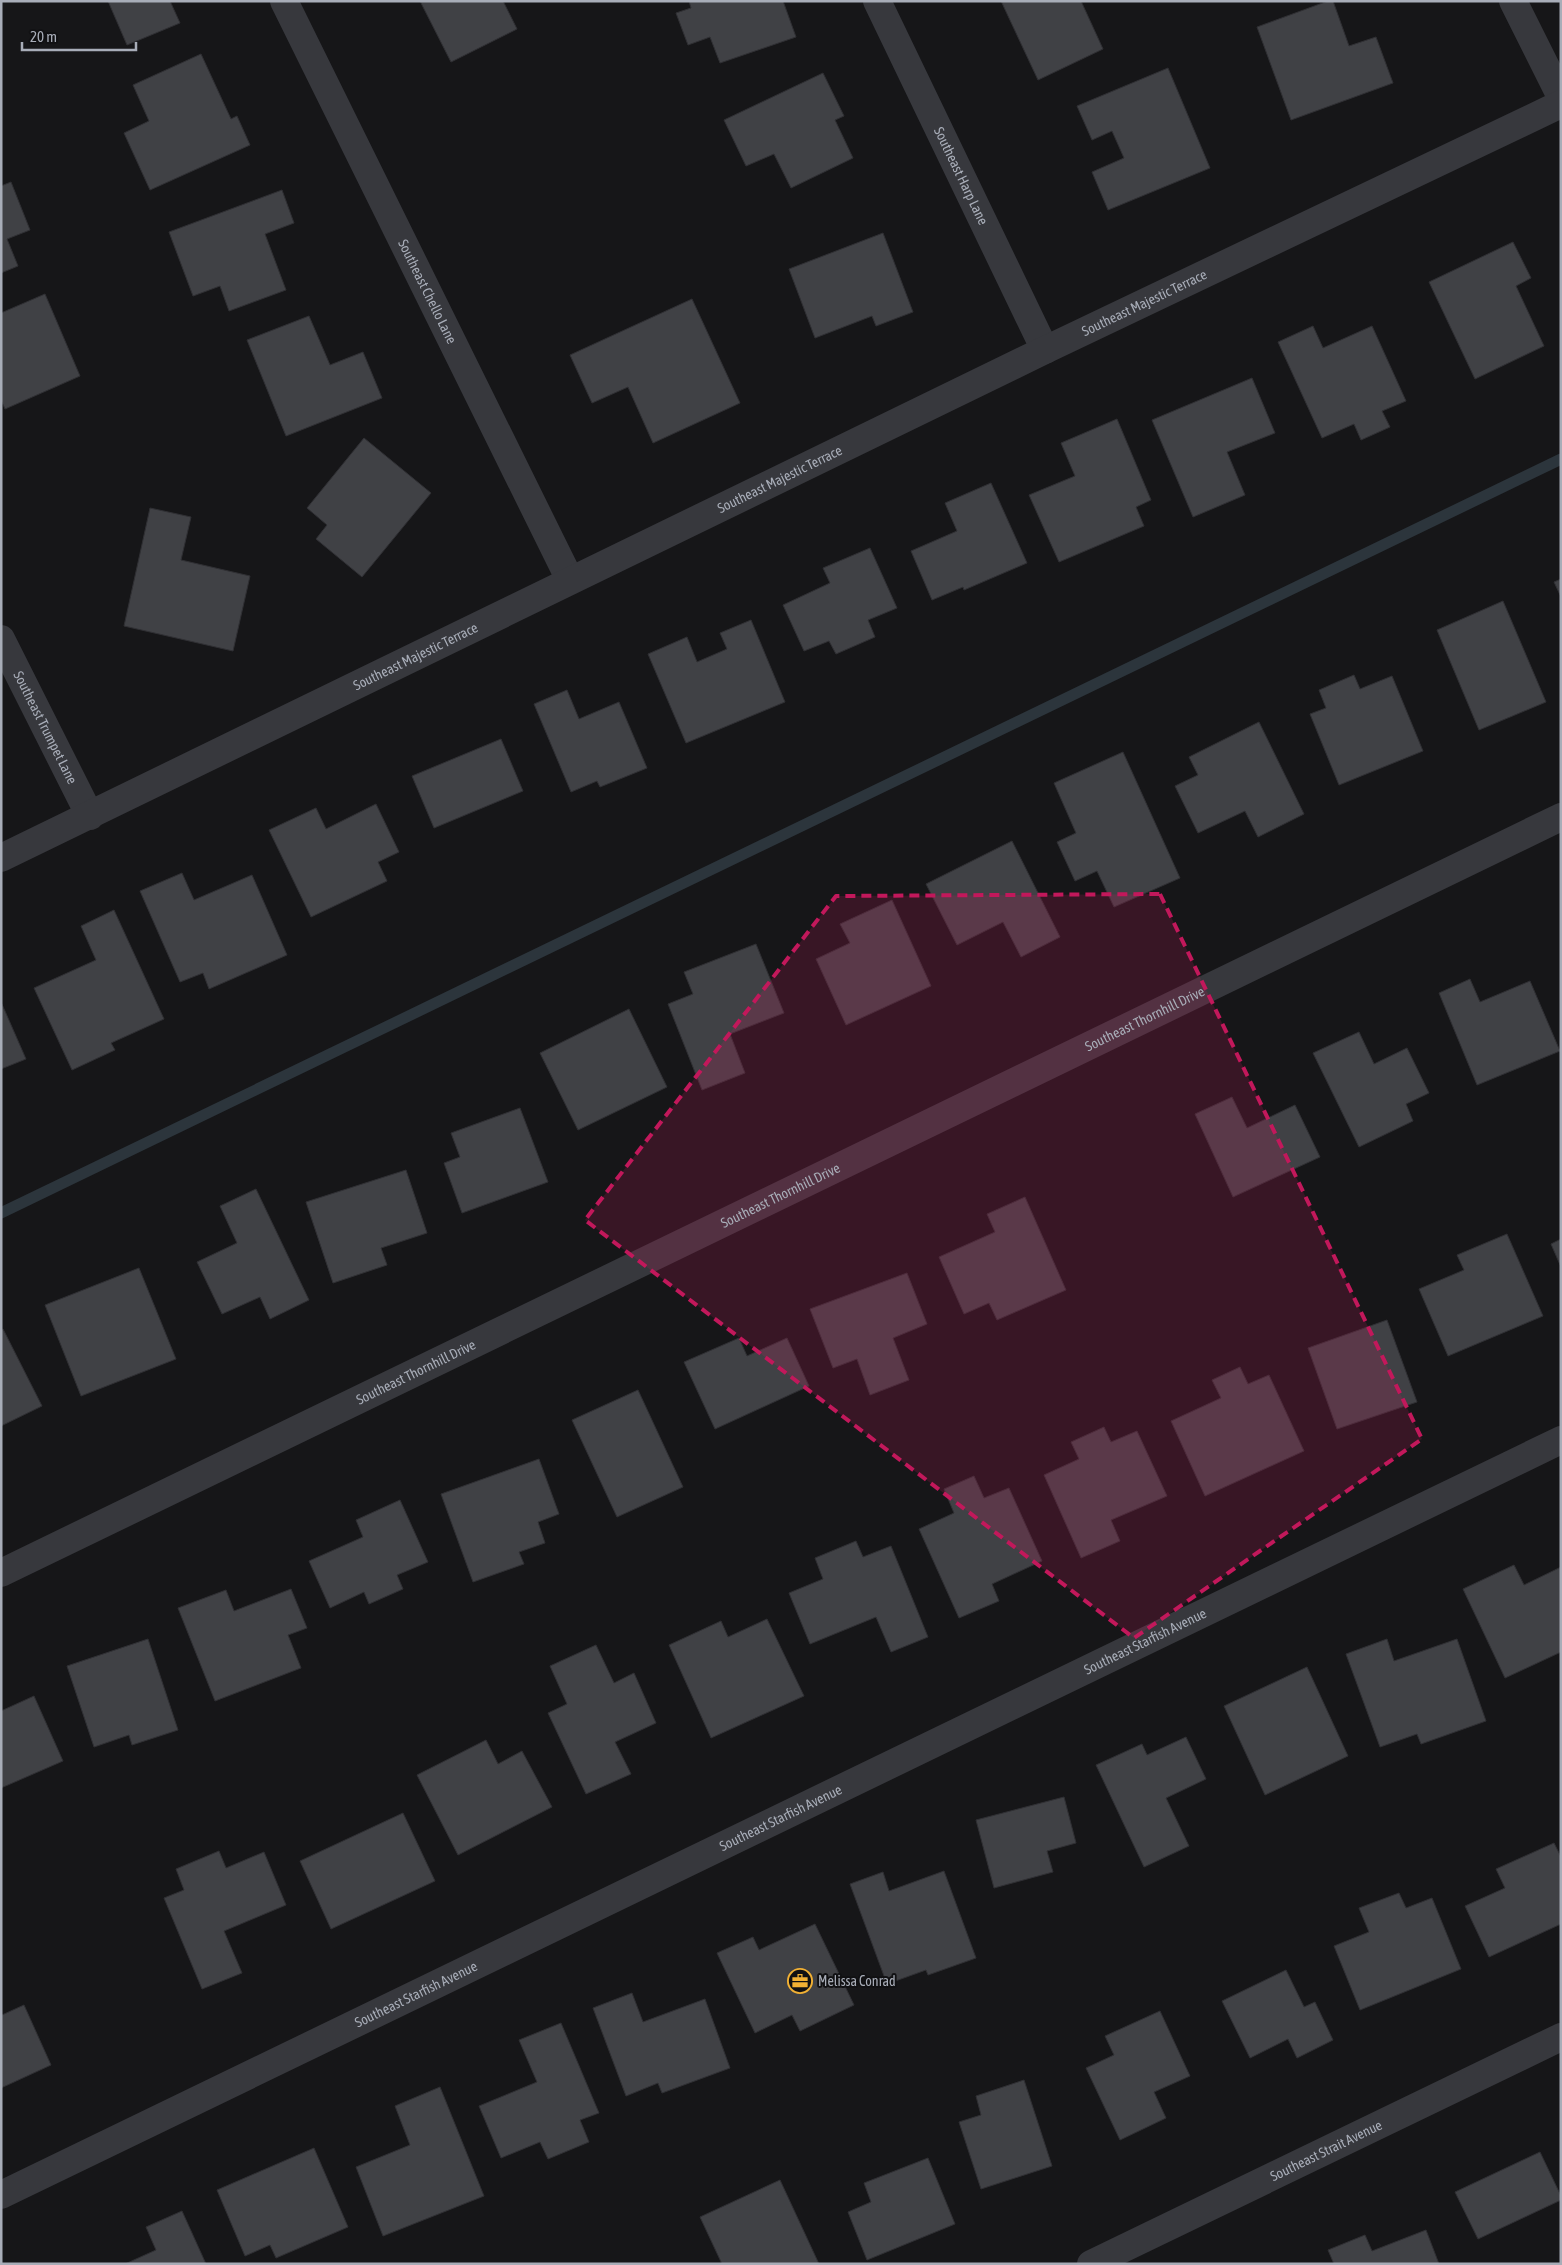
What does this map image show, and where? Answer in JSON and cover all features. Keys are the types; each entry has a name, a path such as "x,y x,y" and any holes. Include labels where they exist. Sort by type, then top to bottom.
{"street":[{"name":"Southeast Chello Lane","path":"284,1 570,580"},
{"name":"Southeast Harp Lane","path":"877,1 1045,350"},
{"path":"1513,1 1561,97"},
{"name":"Southeast Majestic Terrace","path":"1,858 1045,350 1561,104"},
{"name":"Southeast Trumpet Lane","path":"1,639 90,816"},
{"name":"Southeast Thornhill Drive","path":"1,1573 1561,817"},
{"name":"Southeast Starfish Avenue","path":"1,2195 1561,1440"},
{"name":"Southeast Strait Avenue","path":"1091,2264 1561,2037"}],"highlighted area":[{"path":"1160,894 1422,1439 1134,1638 585,1220 836,896"}],"building":[{"path":"108,1 170,1 180,23 127,45"},
{"path":"420,1 503,1 517,29 451,62"},
{"path":"689,1 783,1 796,37 720,63 710,37 688,45 676,13 691,8"},
{"path":"1001,1 1081,1 1103,49 1038,80"},
{"path":"1328,1 1333,1 1349,46 1376,37 1393,83 1291,120 1257,27"},
{"path":"201,54 231,119 237,116 250,145 150,190 124,133 149,121 133,85"},
{"path":"1168,68 1210,168 1108,210 1092,172 1124,158 1112,131 1092,140 1077,106"},
{"path":"823,73 844,116 835,120 853,158 791,188 774,154 746,166 724,120"},
{"path":"11,182 30,230 7,239 18,266 1,273 1,186"},
{"path":"282,190 294,223 265,234 286,290 229,311 220,286 193,296 169,232"},
{"path":"883,233 913,312 876,326 872,316 815,338 789,269"},
{"path":"1513,242 1531,278 1516,286 1544,346 1475,379 1429,282"},
{"path":"45,294 80,376 5,409 1,400 1,313"},
{"path":"692,299 740,403 653,443 628,387 592,403 570,355"},
{"path":"309,316 330,365 363,352 382,398 286,436 247,340"},
{"path":"1313,326 1323,348 1372,326 1406,401 1382,411 1390,427 1361,440 1354,424 1322,438 1278,342"},
{"path":"1252,378 1275,433 1227,452 1245,495 1193,517 1152,420"},
{"path":"1117,419 1151,500 1136,507 1144,526 1059,562 1029,495 1075,476 1061,443"},
{"path":"364,438 431,493 362,577 316,539 327,525 307,508"},
{"path":"991,483 1027,563 964,590 963,587 932,600 911,551 957,531 945,503"},
{"path":"150,508 191,517 181,560 250,576 233,651 124,626"},
{"path":"870,548 897,608 868,620 875,637 836,654 829,641 804,651 783,605 830,583 823,568"},
{"path":"1561,579 1561,597 1554,582"},
{"path":"1503,601 1546,702 1479,730 1437,630"},
{"path":"751,620 785,702 686,743 648,654 687,637 697,662 727,649 720,633"},
{"path":"1354,675 1360,689 1392,676 1423,751 1339,785 1310,714 1326,708 1319,690"},
{"path":"567,690 579,719 619,702 647,768 600,787 597,781 571,792 534,704"},
{"path":"1259,722 1304,814 1258,837 1245,811 1198,833 1175,786 1198,775 1189,757"},
{"path":"501,739 523,791 434,828 412,776"},
{"path":"1123,752 1180,878 1114,907 1097,871 1075,881 1057,842 1076,833 1054,783"},
{"path":"376,804 399,852 378,862 387,881 311,917 269,830 316,808 326,829"},
{"path":"1012,841 1060,937 1021,957 1003,922 957,945 926,884"},
{"path":"182,873 194,900 252,875 287,955 209,989 203,973 180,982 140,891"},
{"path":"892,900 931,986 846,1025 816,959 850,943 840,924"},
{"path":"114,910 164,1019 111,1043 115,1050 72,1070 34,988 96,960 81,926"},
{"path":"756,944 784,1013 730,1034 745,1073 702,1090 668,1004 693,994 684,972"},
{"path":"1470,979 1480,1002 1530,981 1560,1051 1477,1085 1439,993"},
{"path":"1,1002 26,1059 1,1069"},
{"path":"629,1009 667,1087 578,1130 540,1053"},
{"path":"1359,1032 1374,1064 1407,1048 1429,1093 1406,1104 1413,1121 1359,1147 1313,1053"},
{"path":"1232,1097 1247,1128 1295,1105 1320,1157 1233,1197 1195,1114"},
{"path":"520,1108 548,1182 462,1213 444,1163 460,1157 451,1133"},
{"path":"406,1170 427,1233 381,1248 387,1265 333,1283 306,1202"},
{"path":"256,1189 309,1300 270,1319 260,1297 222,1314 197,1262 237,1243 220,1206"},
{"path":"1025,1197 1066,1290 997,1320 989,1303 964,1314 939,1257 995,1232 987,1214"},
{"path":"1507,1234 1543,1316 1448,1356 1419,1289 1464,1270 1457,1255"},
{"path":"1561,1239 1561,1267 1551,1244"},
{"path":"139,1268 176,1359 81,1396 45,1305"},
{"path":"907,1273 927,1324 893,1338 909,1380 870,1395 857,1359 833,1368 810,1309"},
{"path":"1387,1320 1417,1402 1337,1429 1308,1348"},
{"path":"3,1329 42,1406 1,1426 1,1330"},
{"path":"739,1338 747,1356 787,1338 809,1386 715,1429 684,1362"},
{"path":"1240,1367 1248,1384 1269,1375 1304,1451 1205,1496 1171,1421 1221,1398 1212,1380"},
{"path":"638,1390 683,1487 617,1517 572,1420"},
{"path":"1104,1427 1111,1442 1137,1431 1167,1496 1111,1520 1120,1541 1081,1558 1044,1475 1079,1459 1071,1442"},
{"path":"539,1459 559,1514 538,1522 545,1543 519,1552 524,1564 473,1582 441,1494"},
{"path":"974,1476 984,1498 1009,1488 1042,1561 992,1584 999,1601 959,1618 919,1529 954,1513 944,1489"},
{"path":"400,1500 428,1562 397,1575 403,1589 369,1604 364,1592 330,1608 309,1561 363,1537 356,1520"},
{"path":"856,1541 863,1557 891,1546 928,1637 891,1652 876,1617 810,1644 789,1593 823,1579 815,1558"},
{"path":"1514,1565 1524,1585 1561,1567 1561,1652 1505,1678 1463,1589"},
{"path":"291,1589 307,1628 288,1635 301,1668 215,1701 178,1608 226,1590 234,1611"},
{"path":"767,1619 804,1696 711,1738 669,1645 721,1621 728,1637"},
{"path":"148,1639 178,1730 132,1745 129,1735 94,1747 67,1666"},
{"path":"1387,1639 1394,1661 1457,1639 1486,1721 1421,1744 1417,1734 1380,1747 1346,1654"},
{"path":"596,1645 614,1683 634,1673 656,1723 615,1742 631,1774 586,1794 548,1713 567,1704 550,1666"},
{"path":"1307,1667 1348,1756 1265,1795 1224,1706"},
{"path":"34,1696 63,1761 1,1788 1,1711"},
{"path":"1186,1737 1206,1779 1166,1798 1189,1846 1144,1867 1096,1765 1142,1744 1147,1755"},
{"path":"486,1740 498,1764 522,1751 552,1807 458,1855 417,1775"},
{"path":"1064,1797 1076,1843 1047,1851 1053,1872 994,1888 976,1820"},
{"path":"403,1813 435,1881 331,1929 300,1861"},
{"path":"1554,1843 1561,1857 1561,1924 1489,1957 1465,1906 1505,1888 1496,1869"},
{"path":"219,1851 226,1868 264,1852 286,1905 224,1931 242,1973 202,1989 164,1898 184,1890 176,1869"},
{"path":"944,1871 976,1958 928,1975 926,1970 887,1984 850,1884 883,1872 889,1891"},
{"path":"1399,1893 1406,1908 1432,1898 1461,1969 1360,2010 1334,1946 1369,1932 1359,1908"},
{"path":"815,1924 854,2005 800,2031 792,2015 755,2033 717,1953 753,1937 759,1950"},
{"path":"1286,1970 1304,2007 1315,2002 1333,2040 1297,2058 1288,2039 1250,2058 1222,2001"},
{"path":"632,1993 643,2022 705,1999 730,2068 662,2093 658,2083 626,2096 593,2008"},
{"path":"24,2005 51,2065 1,2088 1,2013 2,2015"},
{"path":"1160,2011 1190,2076 1154,2092 1166,2118 1120,2140 1086,2068 1114,2055 1105,2036"},
{"path":"561,2023 599,2113 580,2120 589,2142 548,2159 540,2142 501,2158 479,2106 537,2082 519,2040"},
{"path":"1024,2080 1052,2166 981,2189 959,2122 981,2115 976,2096"},
{"path":"440,2087 484,2196 383,2236 356,2167 410,2145 395,2106"},
{"path":"314,2148 348,2227 276,2258 270,2245 245,2256 217,2190"},
{"path":"1540,2152 1561,2196 1561,2200 1478,2239 1455,2192"},
{"path":"928,2158 955,2224 867,2260 848,2212 871,2202 864,2183"},
{"path":"780,2180 819,2264 722,2264 700,2217"},
{"path":"182,2211 206,2264 125,2264 156,2250 146,2227"},
{"path":"1426,2230 1439,2264 1334,2264 1328,2250 1365,2235 1372,2251"}],"waterway":[{"path":"1,1213 1561,459"}],"place":[{"name":"Melissa Conrad","path":"800,1981"}]}
